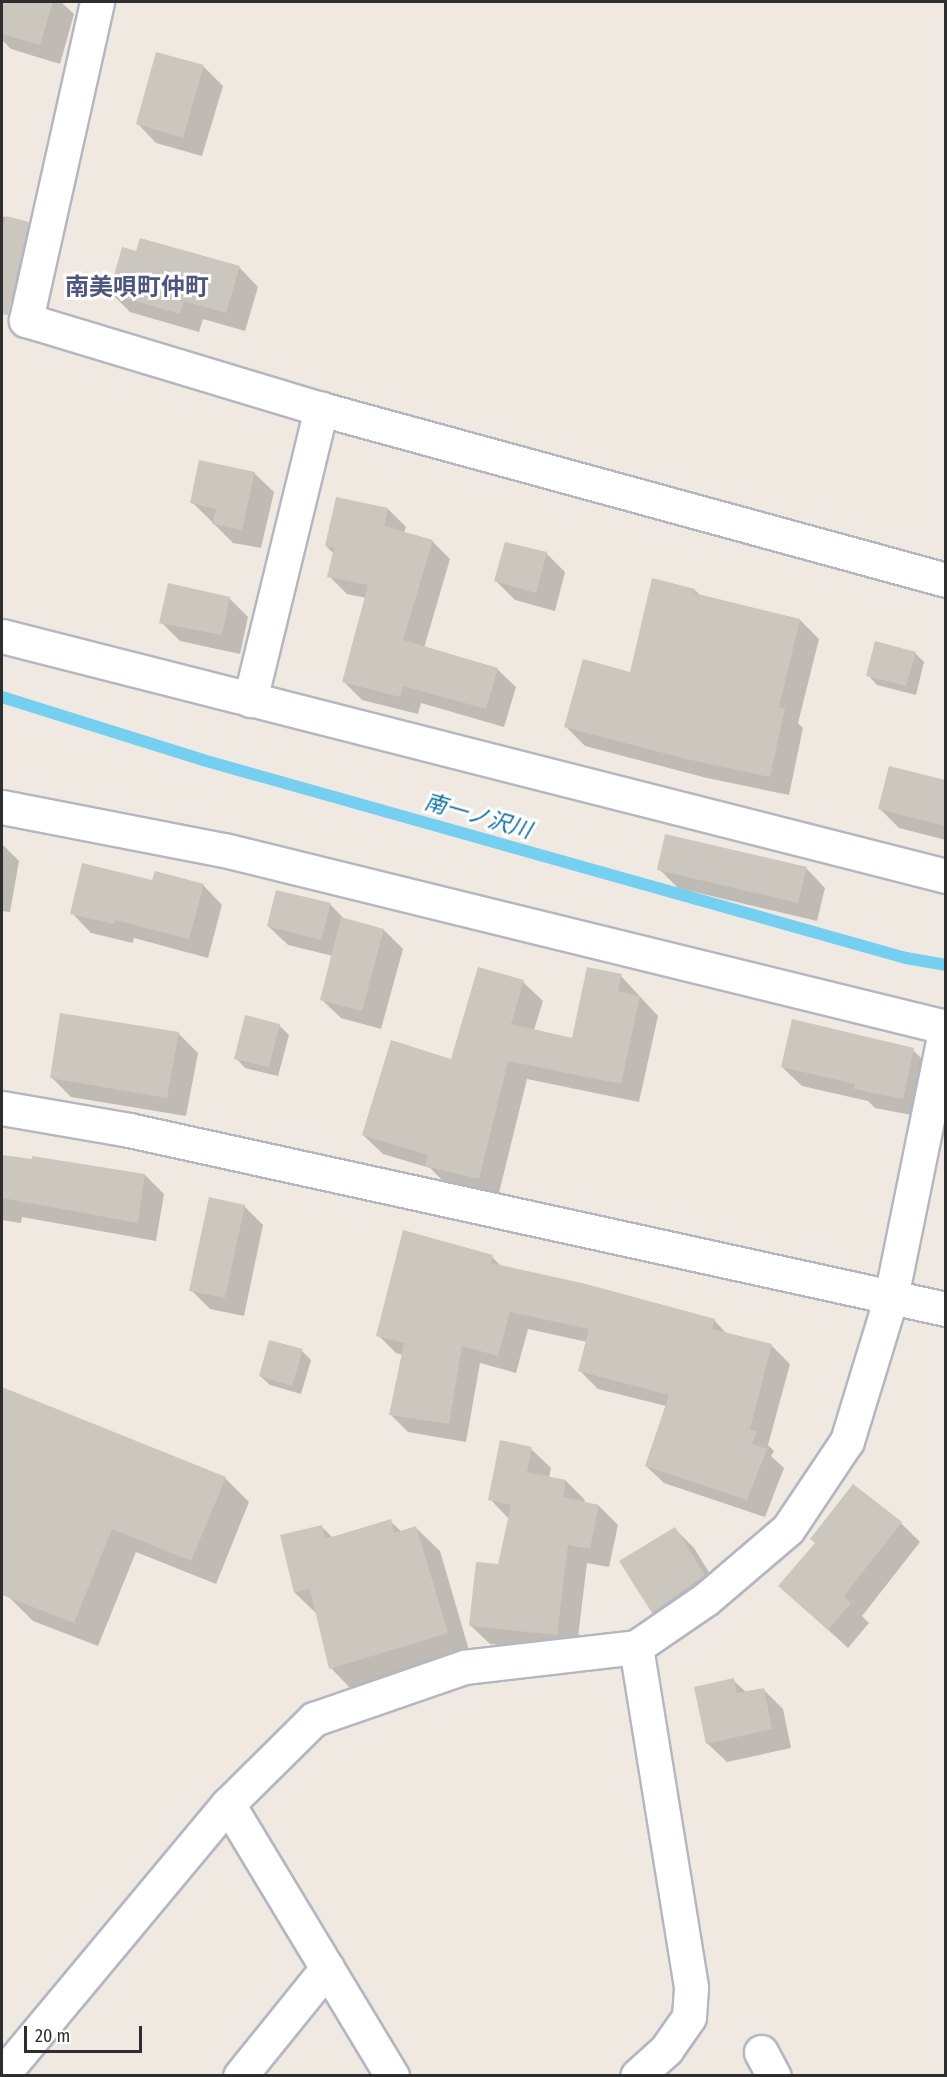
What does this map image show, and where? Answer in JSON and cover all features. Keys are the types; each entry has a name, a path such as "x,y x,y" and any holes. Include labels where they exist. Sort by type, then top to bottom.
{"street":[{"path":"97,2 26,320 321,409 945,580"},
{"path":"250,700 321,409"},
{"path":"2,636 945,876"},
{"path":"2,807 224,850 945,1027 891,1297 847,1441 788,1529 706,1599 636,1647 464,1667 314,1719 228,1804 2,2075"},
{"path":"2,1108 129,1130 945,1309"},
{"path":"636,1647 692,1988 689,2017 667,2049 637,2076"},
{"path":"228,1804 392,2076"},
{"path":"240,2076 327,1968"}],"building":[{"path":"2,2 53,2 40,45 2,34"},
{"path":"156,52 204,65 183,138 136,124"},
{"path":"6,216 29,222 8,315 2,314 2,233"},
{"path":"140,238 240,266 226,313 184,301 180,314 109,293 122,247 136,251"},
{"path":"199,460 255,472 242,530 212,524 216,509 190,503"},
{"path":"336,497 388,508 384,526 433,540 403,640 498,668 486,709 403,686 400,697 342,682 368,585 327,577 334,548 325,546"},
{"path":"505,542 547,552 536,593 494,581"},
{"path":"652,578 695,589 694,593 800,619 779,707 785,708 770,777 686,759 564,727 583,659 630,672"},
{"path":"168,583 230,597 222,635 159,623"},
{"path":"875,641 916,652 906,686 866,676"},
{"path":"889,766 945,780 945,826 878,809"},
{"path":"665,834 807,867 798,903 657,870"},
{"path":"82,863 152,880 155,871 204,884 189,939 115,920 114,924 70,914"},
{"path":"276,890 331,903 321,940 267,926"},
{"path":"341,917 384,929 362,1011 320,1000"},
{"path":"478,967 524,980 511,1024 572,1038 587,967 622,974 618,991 640,996 621,1084 508,1061 479,1179 425,1166 428,1155 362,1135 391,1040 451,1059"},
{"path":"60,1013 179,1032 167,1098 50,1078"},
{"path":"245,1015 280,1024 269,1067 234,1059"},
{"path":"792,1019 914,1048 903,1099 854,1089 855,1084 781,1067"},
{"path":"2,1155 32,1159 32,1156 145,1174 138,1223 2,1198"},
{"path":"209,1197 245,1205 225,1298 189,1291"},
{"path":"403,1230 493,1255 491,1263 586,1284 715,1319 712,1329 772,1344 750,1429 757,1432 752,1444 767,1449 747,1500 645,1466 669,1395 578,1371 589,1329 510,1312 498,1356 462,1346 449,1424 389,1415 404,1343 376,1336"},
{"path":"269,1340 303,1349 292,1386 259,1376"},
{"path":"2,1387 226,1477 191,1561 112,1529 74,1623 2,1595"},
{"path":"500,1440 532,1447 527,1472 566,1480 563,1497 599,1505 590,1549 568,1545 557,1635 469,1626 476,1562 498,1564 511,1505 488,1500"},
{"path":"853,1484 902,1522 844,1596 851,1603 828,1630 778,1586 815,1543 810,1539"},
{"path":"391,1519 394,1533 416,1526 448,1633 329,1669 310,1589 294,1593 280,1535 322,1525 325,1539"},
{"path":"675,1527 705,1575 652,1613 619,1561"},
{"path":"734,1678 737,1693 764,1688 772,1729 706,1744 694,1687"}],"waterway":[{"name":"南一ノ沢川","path":"2,697 203,760 906,958 946,965"}],"district":[{"name":"南美唄町仲町","path":"137,288"}]}
